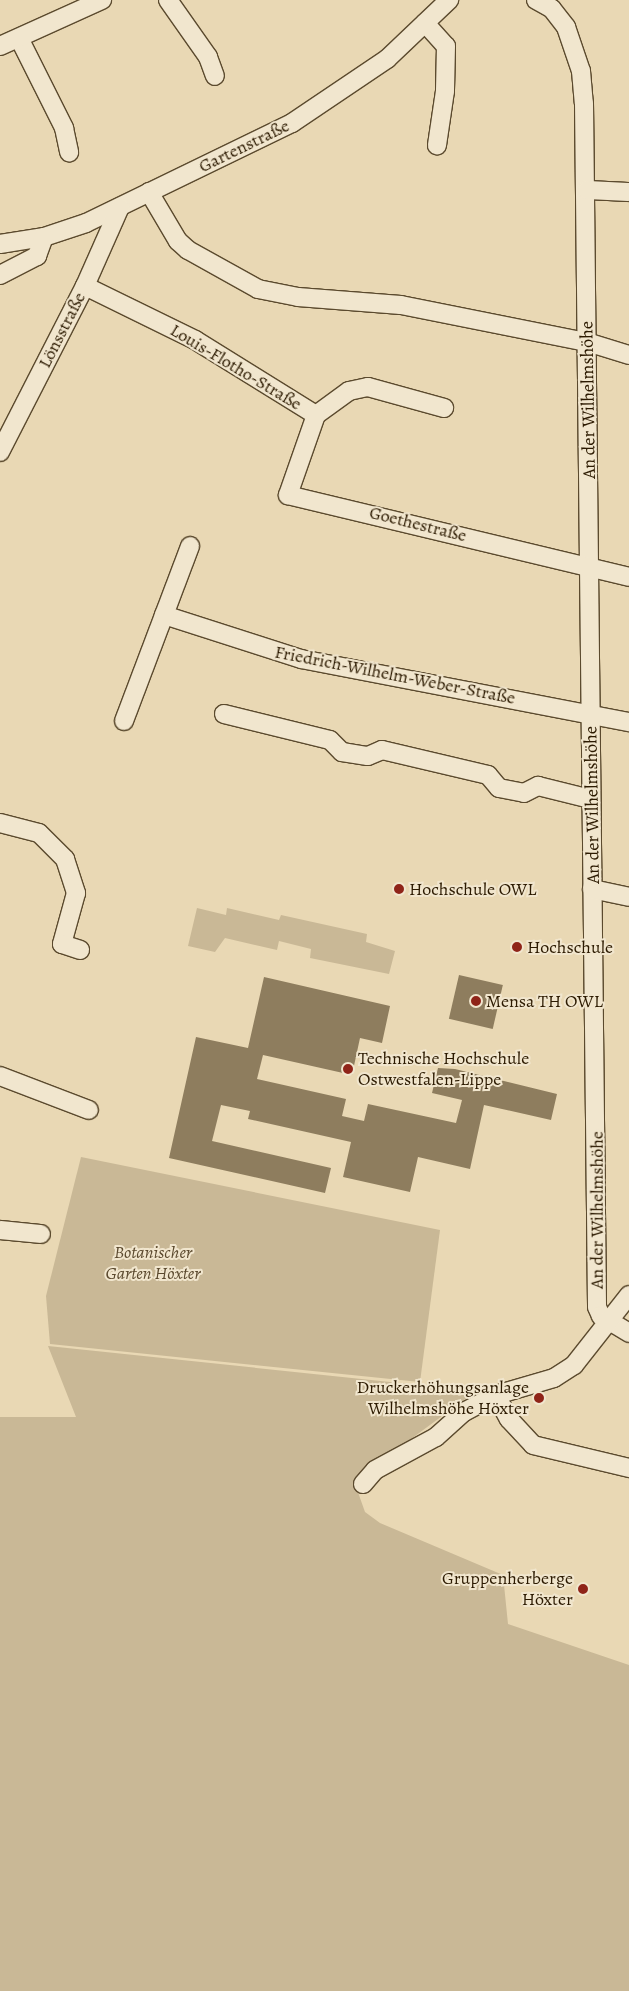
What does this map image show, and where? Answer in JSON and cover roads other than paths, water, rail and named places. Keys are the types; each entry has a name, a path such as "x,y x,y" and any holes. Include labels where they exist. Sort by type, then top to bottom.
{"street":[{"path":"0,46 102,0"},
{"path":"168,0 208,57 214,76"},
{"name":"Gartenstraße","path":"0,244 44,237 120,207 327,103 387,59 449,0"},
{"name":"An der Wilhelmshöhe","path":"536,0 552,9 575,47 584,103 587,190 587,342 591,568 590,799 597,1307 607,1321"},
{"path":"425,23 446,46 445,91 437,145"},
{"path":"19,38 64,128 69,152"},
{"path":"587,190 629,192"},
{"path":"149,192 188,250 258,289 298,297 401,305 587,342 629,355"},
{"name":"Lönsstraße","path":"1,448 84,286 120,207"},
{"path":"0,275 37,256 44,237"},
{"name":"Louis-Flotho-Straße","path":"84,286 195,340 316,415 349,391 368,387 444,408"},
{"name":"Goethestraße","path":"316,415 288,494 629,577"},
{"path":"124,721 190,546"},
{"name":"Friedrich-Wilhelm-Weber-Straße","path":"164,615 301,659 591,713 629,722"},
{"path":"224,714 330,740 342,752 368,756 382,750 488,775 499,788 524,792 538,786 590,799"},
{"path":"0,823 39,833 65,859 76,893 62,944 80,950"},
{"path":"592,890 629,897"},
{"path":"0,1076 88,1110"},
{"path":"0,1230 41,1234"},
{"path":"363,1484 375,1470 436,1437 464,1412 496,1395 554,1378 574,1365 629,1295"},
{"path":"607,1321 629,1333"},
{"path":"496,1395 508,1420 533,1445 629,1468"}],"place":[{"name":"Hochschule OWL","path":"399,889"},
{"name":"Hochschule","path":"517,947"},
{"name":"Mensa TH OWL","path":"476,1001"},
{"name":"Technische Hochschule Ostwestfalen-Lippe","path":"348,1069"},
{"name":"Druckerhöhungsanlage Wilhelmshöhe Höxter","path":"539,1398"},
{"name":"Gruppenherberge Höxter","path":"583,1589"}],"park label":[{"name":"Botanischer Garten Höxter","path":"153,1263"}]}
